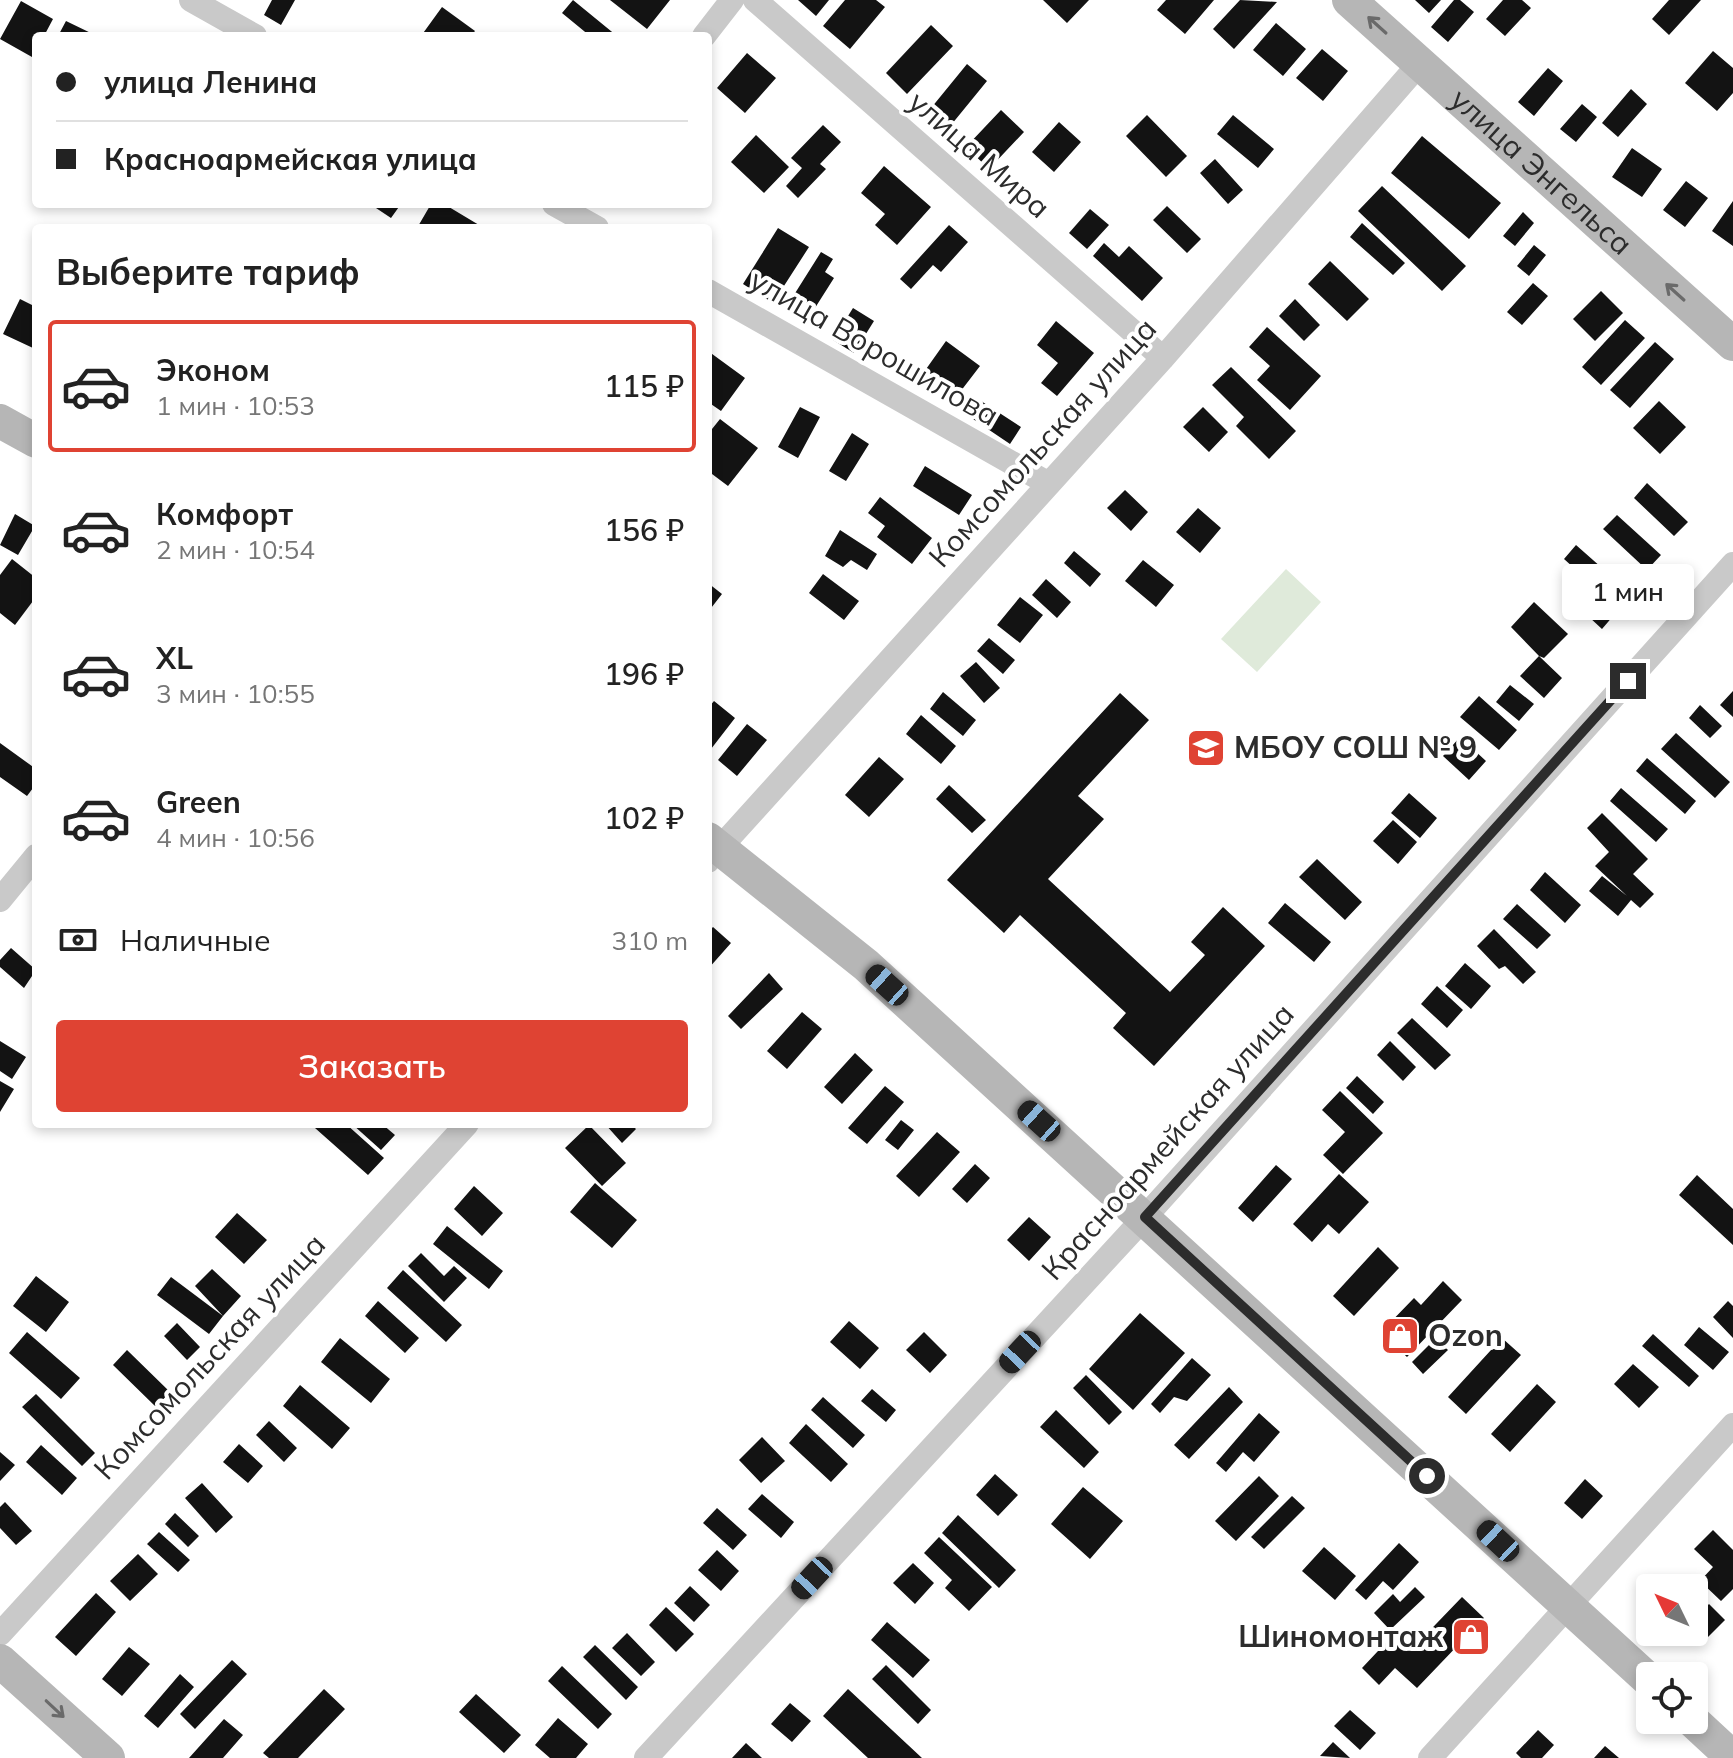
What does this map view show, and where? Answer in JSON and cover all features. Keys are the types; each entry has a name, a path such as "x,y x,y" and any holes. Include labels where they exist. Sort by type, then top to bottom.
{"street":[{"path":"191,0 248,32"},
{"path":"707,32 732,0"},
{"name":"улица Мира","path":"755,0 1163,358"},
{"name":"улица Энгельса","path":"1349,0 1733,344"},
{"name":"Комсомольская улица","path":"712,849 1163,358 1420,63"},
{"path":"560,212 588,224"},
{"name":"улица Ворошилова","path":"712,293 1049,484"},
{"path":"0,421 32,439"},
{"name":"Красноармейская улица","path":"646,1758 1145,1217 1733,564"},
{"path":"712,849 866,965 1636,1668"},
{"path":"0,900 32,861"},
{"name":"Комсомольская улица","path":"0,1634 463,1128"},
{"path":"1430,1758 1733,1425"},
{"path":"0,1661 108,1758"},
{"path":"1707,1734 1733,1758"}],"green space":[{"path":"1286,569 1321,602 1257,672 1221,639"}],"building":[{"path":"272,0 295,0 281,25 264,15"},
{"path":"573,0 612,32 585,32 562,13"},
{"path":"610,0 670,0 647,29"},
{"path":"798,0 829,0 816,16"},
{"path":"845,0 876,0 885,7 850,49 823,26"},
{"path":"1043,0 1089,0 1067,23"},
{"path":"1166,0 1214,0 1185,34 1157,10"},
{"path":"1240,0 1277,2 1234,49 1213,29"},
{"path":"1415,0 1441,0 1429,13"},
{"path":"1454,0 1460,0 1474,12 1448,42 1431,27"},
{"path":"1503,0 1522,0 1531,8 1505,36 1486,19"},
{"path":"1669,0 1701,0 1669,35 1652,19"},
{"path":"21,1 53,19 46,32 32,32 32,57 0,39"},
{"path":"442,7 475,31 474,32 424,32"},
{"path":"66,21 89,32 60,32"},
{"path":"1276,23 1306,49 1283,76 1253,50"},
{"path":"931,25 953,46 907,94 886,73"},
{"path":"1322,49 1348,71 1323,101 1296,78"},
{"path":"1713,51 1733,68 1733,93 1717,111 1685,83"},
{"path":"747,53 776,78 745,113 717,88"},
{"path":"967,64 987,81 947,130 927,113"},
{"path":"1548,68 1563,81 1534,116 1518,102"},
{"path":"1631,89 1647,104 1618,137 1602,123"},
{"path":"1582,104 1597,117 1576,142 1560,129"},
{"path":"1001,110 1024,132 989,169 966,147"},
{"path":"1147,115 1187,156 1166,177 1126,136"},
{"path":"1233,115 1274,149 1258,168 1217,134"},
{"path":"1059,122 1081,142 1054,172 1032,152"},
{"path":"823,125 841,142 820,164 826,169 798,198 786,186 802,168 791,158"},
{"path":"756,135 789,167 764,193 731,162"},
{"path":"1422,136 1501,203 1469,239 1391,173"},
{"path":"1632,148 1662,169 1642,197 1612,177"},
{"path":"1215,159 1243,190 1228,204 1200,173"},
{"path":"884,166 931,207 897,245 875,225 885,214 861,193"},
{"path":"1686,181 1708,198 1685,227 1663,210"},
{"path":"1382,186 1466,266 1442,291 1358,211"},
{"path":"1733,201 1733,246 1712,231"},
{"path":"1167,206 1201,239 1187,253 1153,220"},
{"path":"376,208 398,208 391,218"},
{"path":"429,208 451,208 477,224 419,224"},
{"path":"1090,209 1109,225 1087,249 1069,233"},
{"path":"1523,212 1534,223 1515,246 1503,236"},
{"path":"1362,223 1405,263 1393,275 1350,237"},
{"path":"949,225 968,242 941,272 933,265 911,289 900,279"},
{"path":"778,228 809,247 773,303 743,284"},
{"path":"1104,243 1119,257 1129,246 1163,278 1142,301 1093,256"},
{"path":"1534,245 1546,255 1529,276 1517,266"},
{"path":"821,252 833,259 825,272 834,278 808,319 787,306"},
{"path":"1330,261 1369,299 1347,321 1308,284"},
{"path":"1533,283 1548,296 1522,325 1507,312"},
{"path":"1601,291 1623,313 1595,341 1573,319"},
{"path":"20,299 32,305 32,348 3,334"},
{"path":"1295,299 1320,325 1304,341 1279,316"},
{"path":"853,308 874,321 854,353 833,340"},
{"path":"1625,320 1645,338 1601,385 1582,367"},
{"path":"1056,321 1094,353 1057,396 1041,383 1058,363 1037,345"},
{"path":"1267,327 1321,376 1290,410 1257,380 1270,366 1249,347"},
{"path":"946,341 980,366 957,396 924,372"},
{"path":"1655,342 1674,359 1630,408 1610,390"},
{"path":"712,354 745,378 721,411 712,405"},
{"path":"1231,367 1296,431 1269,459 1236,426 1244,417 1212,385"},
{"path":"981,401 1021,427 1010,444 970,417"},
{"path":"1659,401 1686,427 1660,454 1633,428"},
{"path":"800,407 820,417 798,458 778,447"},
{"path":"1203,407 1228,432 1209,452 1183,427"},
{"path":"720,419 758,448 728,486 712,474 712,429"},
{"path":"852,433 869,444 846,481 829,471"},
{"path":"925,466 972,495 959,515 913,486"},
{"path":"1647,483 1688,522 1674,536 1634,498"},
{"path":"1125,490 1148,512 1131,531 1107,508"},
{"path":"880,497 932,538 912,564 877,537 885,526 868,513"},
{"path":"1198,508 1221,528 1200,553 1176,532"},
{"path":"15,514 32,524 32,531 18,555 0,545"},
{"path":"1617,515 1661,555 1647,570 1603,529"},
{"path":"840,530 877,554 867,570 851,560 843,567 825,556"},
{"path":"1576,545 1636,598 1623,612 1564,559"},
{"path":"1074,551 1101,574 1090,587 1064,563"},
{"path":"12,559 32,575 32,602 15,625 0,613 0,575"},
{"path":"1143,560 1174,585 1156,607 1125,581"},
{"path":"823,574 859,601 844,620 809,593"},
{"path":"1046,579 1071,602 1057,618 1032,595"},
{"path":"1574,579 1614,615 1602,629 1562,592"},
{"path":"712,586 722,594 712,607"},
{"path":"1020,597 1043,615 1020,643 997,625"},
{"path":"1534,602 1568,634 1544,658 1511,627"},
{"path":"989,638 1015,660 1003,674 977,651"},
{"path":"1539,656 1562,678 1544,698 1520,676"},
{"path":"976,662 1000,688 984,703 960,676"},
{"path":"1510,685 1534,704 1519,721 1496,702"},
{"path":"1733,691 1733,717 1720,705"},
{"path":"943,692 976,720 963,736 930,709"},
{"path":"1120,693 1149,720 1078,796 1104,819 1048,879 1170,992 1205,955 1191,942 1223,907 1265,946 1154,1066 1113,1028 1126,1013 1020,915 1004,933 947,880"},
{"path":"1479,696 1517,730 1499,750 1460,717"},
{"path":"714,701 735,718 712,748"},
{"path":"1700,705 1722,726 1710,738 1689,718"},
{"path":"921,715 956,746 941,764 906,734"},
{"path":"747,724 767,740 737,776 718,760"},
{"path":"1676,733 1730,782 1715,798 1661,749"},
{"path":"1460,737 1486,761 1469,780 1443,756"},
{"path":"0,743 32,766 32,789 27,796 0,777"},
{"path":"879,757 904,779 869,817 845,795"},
{"path":"1647,758 1696,801 1685,814 1636,771"},
{"path":"949,785 986,820 972,833 936,799"},
{"path":"1621,788 1668,829 1656,842 1610,801"},
{"path":"1409,793 1437,818 1420,838 1391,813"},
{"path":"1602,813 1648,859 1633,874 1654,894 1640,908 1631,900 1618,916 1589,891 1602,876 1627,896 1595,866 1609,852 1587,828"},
{"path":"1393,820 1417,842 1398,864 1373,841"},
{"path":"1317,859 1362,902 1345,920 1299,877"},
{"path":"1545,872 1581,905 1565,923 1530,890"},
{"path":"1285,903 1331,942 1314,962 1268,923"},
{"path":"1517,904 1551,935 1537,949 1503,919"},
{"path":"712,928 731,943 712,964"},
{"path":"1494,929 1536,972 1523,984 1505,966 1499,969 1477,946"},
{"path":"11,948 32,966 32,976 24,988 0,967 0,960"},
{"path":"1465,963 1491,986 1471,1009 1445,986"},
{"path":"769,973 783,989 741,1029 728,1016"},
{"path":"1437,986 1463,1010 1447,1028 1421,1004"},
{"path":"802,1012 822,1029 787,1069 767,1051"},
{"path":"1412,1018 1451,1055 1435,1070 1397,1033"},
{"path":"0,1041 26,1057 12,1079 0,1071"},
{"path":"1390,1041 1416,1067 1403,1081 1377,1055"},
{"path":"855,1053 873,1070 842,1104 824,1087"},
{"path":"1357,1076 1384,1102 1373,1114 1346,1088"},
{"path":"0,1081 14,1089 0,1112"},
{"path":"885,1086 904,1102 867,1144 848,1128"},
{"path":"1340,1091 1383,1133 1343,1174 1323,1155 1345,1132 1322,1110"},
{"path":"901,1120 914,1130 898,1150 885,1140"},
{"path":"315,1128 350,1128 384,1158 368,1175"},
{"path":"356,1128 387,1128 395,1135 381,1150"},
{"path":"586,1128 592,1128 626,1163 602,1186 565,1148"},
{"path":"609,1128 636,1129 622,1143"},
{"path":"937,1132 960,1152 919,1197 896,1176"},
{"path":"975,1164 990,1178 967,1203 952,1189"},
{"path":"1276,1165 1292,1179 1253,1222 1238,1208"},
{"path":"1339,1174 1369,1202 1339,1234 1328,1224 1312,1242 1293,1224"},
{"path":"1697,1175 1733,1209 1733,1245 1679,1195"},
{"path":"595,1183 637,1220 612,1248 570,1212"},
{"path":"474,1186 503,1213 482,1236 454,1209"},
{"path":"237,1213 267,1240 244,1264 215,1237"},
{"path":"1029,1217 1051,1237 1029,1261 1007,1240"},
{"path":"447,1226 503,1271 489,1289 433,1244"},
{"path":"1378,1247 1399,1268 1354,1316 1333,1296"},
{"path":"421,1253 444,1276 454,1266 467,1278 444,1302 408,1266"},
{"path":"212,1269 241,1296 223,1316 195,1286"},
{"path":"403,1270 462,1325 446,1342 387,1288"},
{"path":"36,1276 69,1302 46,1332 13,1306"},
{"path":"171,1277 223,1316 209,1334 157,1295"},
{"path":"1443,1281 1462,1300 1407,1357 1381,1332 1414,1298 1421,1305"},
{"path":"378,1301 419,1338 405,1353 365,1316"},
{"path":"1728,1301 1733,1306 1733,1338 1713,1317"},
{"path":"1140,1313 1185,1353 1133,1410 1089,1369"},
{"path":"849,1321 879,1348 860,1369 830,1342"},
{"path":"177,1323 200,1347 187,1360 164,1336"},
{"path":"1699,1327 1729,1352 1713,1370 1684,1345"},
{"path":"27,1332 80,1378 61,1399 9,1353"},
{"path":"924,1332 947,1355 930,1373 906,1350"},
{"path":"1653,1334 1699,1376 1689,1387 1642,1346"},
{"path":"340,1338 390,1379 371,1403 321,1362"},
{"path":"1436,1338 1448,1350 1423,1374 1412,1362"},
{"path":"1502,1338 1521,1355 1466,1414 1448,1397"},
{"path":"127,1350 170,1392 156,1407 113,1365"},
{"path":"1192,1358 1211,1375 1187,1401 1174,1397 1160,1413 1151,1404"},
{"path":"1633,1364 1659,1387 1639,1408 1614,1384"},
{"path":"1086,1375 1122,1412 1109,1425 1073,1388"},
{"path":"1537,1384 1556,1402 1510,1452 1491,1434"},
{"path":"300,1385 350,1428 332,1449 283,1406"},
{"path":"1229,1387 1243,1402 1189,1459 1174,1445"},
{"path":"872,1389 896,1410 886,1422 861,1401"},
{"path":"36,1394 95,1453 82,1466 22,1407"},
{"path":"823,1397 865,1435 853,1448 811,1410"},
{"path":"1056,1410 1099,1452 1084,1468 1040,1427"},
{"path":"1259,1413 1280,1432 1254,1462 1243,1452 1226,1472 1216,1463"},
{"path":"269,1421 297,1448 284,1462 256,1435"},
{"path":"806,1424 848,1464 831,1482 789,1443"},
{"path":"762,1437 785,1461 761,1483 739,1460"},
{"path":"239,1444 263,1466 248,1483 223,1462"},
{"path":"41,1445 77,1478 62,1495 26,1462"},
{"path":"0,1452 15,1465 0,1481"},
{"path":"995,1474 1018,1495 998,1516 976,1495"},
{"path":"1259,1476 1279,1496 1236,1541 1215,1521"},
{"path":"1585,1479 1603,1496 1582,1519 1564,1503"},
{"path":"202,1483 233,1517 216,1533 185,1498"},
{"path":"1083,1487 1123,1521 1090,1559 1051,1524"},
{"path":"762,1494 794,1522 781,1538 748,1509"},
{"path":"1292,1496 1305,1508 1264,1549 1251,1537"},
{"path":"5,1502 32,1531 16,1545 0,1528 0,1507"},
{"path":"717,1508 747,1535 733,1550 703,1523"},
{"path":"175,1513 199,1536 188,1547 165,1524"},
{"path":"958,1515 1016,1570 999,1588 942,1533"},
{"path":"1713,1530 1733,1550 1733,1589 1721,1601 1708,1589 1706,1574 1713,1567 1694,1549"},
{"path":"159,1532 190,1560 178,1572 147,1544"},
{"path":"939,1537 992,1587 969,1611 945,1588 952,1580 924,1553"},
{"path":"1399,1543 1419,1562 1393,1590 1383,1581 1366,1600 1355,1590"},
{"path":"1324,1547 1356,1576 1335,1600 1302,1571"},
{"path":"717,1550 739,1571 721,1591 698,1570"},
{"path":"138,1554 158,1574 130,1601 110,1581"},
{"path":"913,1563 934,1583 915,1604 893,1583"},
{"path":"690,1586 710,1605 694,1622 674,1603"},
{"path":"1415,1587 1425,1597 1390,1630 1374,1613 1393,1594 1400,1602"},
{"path":"96,1593 116,1612 76,1656 55,1637"},
{"path":"1462,1597 1484,1618 1417,1688 1395,1668 1379,1685 1362,1668 1394,1634 1411,1650"},
{"path":"1708,1605 1725,1620 1708,1637"},
{"path":"666,1607 694,1634 676,1652 649,1625"},
{"path":"887,1622 930,1660 913,1678 871,1640"},
{"path":"627,1633 655,1662 641,1676 612,1648"},
{"path":"595,1645 638,1687 626,1700 583,1657"},
{"path":"129,1647 150,1664 122,1696 102,1679"},
{"path":"232,1660 247,1674 195,1729 180,1714"},
{"path":"886,1665 931,1710 918,1724 872,1679"},
{"path":"562,1666 612,1714 598,1729 548,1681"},
{"path":"180,1674 194,1687 158,1728 144,1716"},
{"path":"324,1689 345,1709 298,1758 269,1758 263,1753"},
{"path":"848,1689 922,1758 868,1758 823,1716"},
{"path":"476,1694 521,1735 504,1753 459,1712"},
{"path":"790,1703 811,1721 792,1742 771,1724"},
{"path":"1350,1710 1376,1733 1360,1750 1334,1726"},
{"path":"558,1718 588,1744 576,1758 550,1758 535,1745"},
{"path":"224,1719 243,1735 223,1758 189,1758"},
{"path":"1538,1730 1554,1745 1542,1758 1521,1758 1516,1753"},
{"path":"1333,1742 1350,1758 1320,1756"},
{"path":"746,1743 762,1758 732,1758"},
{"path":"1605,1746 1619,1758 1594,1758"}],"place":[{"name":"МБОУ СОШ № 9","path":"1206,748"},
{"name":"Ozon","path":"1400,1336"},
{"name":"Шиномонтаж","path":"1471,1637"}],"route":[{"path":"1427,1476 1145,1217 1628,681"}]}
